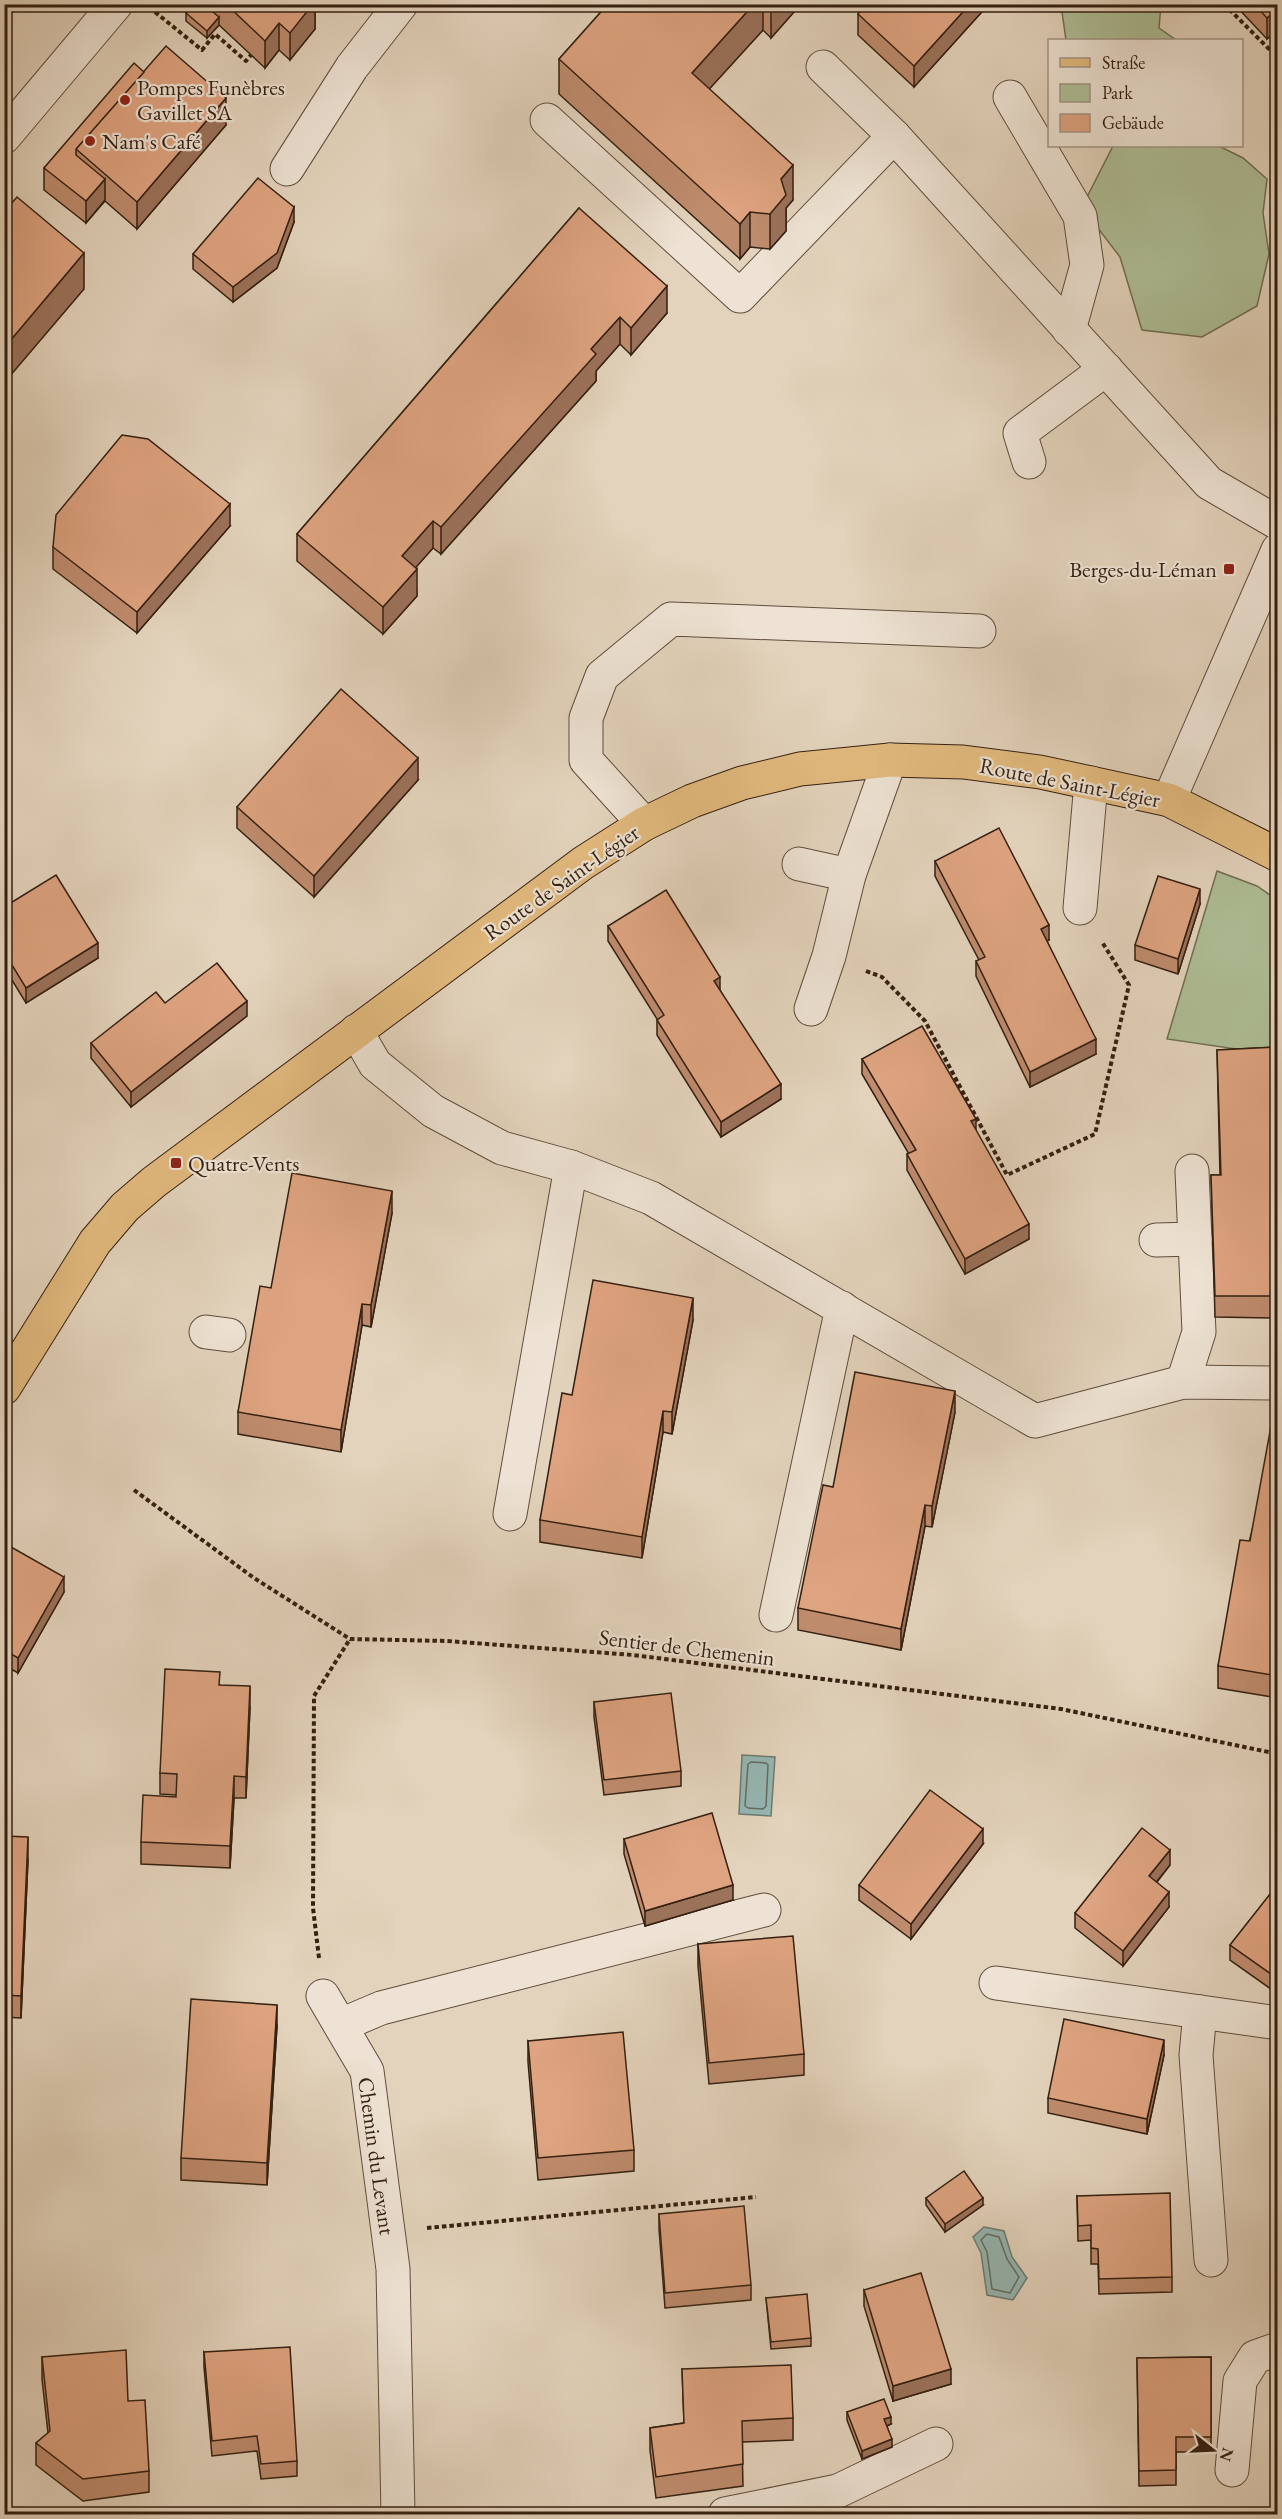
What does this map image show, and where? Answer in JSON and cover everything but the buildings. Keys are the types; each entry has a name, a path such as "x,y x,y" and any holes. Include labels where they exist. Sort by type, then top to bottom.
{"main road":[{"name":"Route de Saint-Légier","path":"4,1388 83,1260 125,1207 176,1163 574,870 644,824 692,801 742,783 800,769 890,760 963,762 1040,772 1169,800 1278,855"}],"street":[{"path":"5,136 116,4"},
{"path":"287,169 352,67 401,4"},
{"path":"824,67 894,136 1209,483 1278,523"},
{"path":"1010,97 1080,216 1087,265 1069,330"},
{"path":"547,120 740,296 894,136"},
{"path":"1029,462 1020,434 1106,369"},
{"path":"1169,800 1278,550"},
{"path":"644,824 586,760 586,718 602,676 671,619 979,631"},
{"path":"812,1009 829,956 849,875 890,760"},
{"path":"1080,908 1090,783"},
{"path":"799,864 849,875"},
{"path":"356,1030 375,1064 433,1111 502,1148 571,1167 651,1198 1035,1421 1183,1382 1278,1383"},
{"path":"510,1514 528,1348 571,1167"},
{"path":"1183,1382 1199,1332 1192,1172"},
{"path":"1156,1240 1195,1239"},
{"path":"776,1616 801,1460 842,1308"},
{"path":"341,2025 381,2008 764,1910"},
{"path":"996,1983 1278,2023"},
{"name":"Chemin du Levant","path":"323,1996 368,2071 393,2269 398,2514"},
{"path":"1200,2012 1196,2055 1211,2260"},
{"path":"1232,2470 1240,2381 1255,2357 1278,2349"},
{"path":"725,2514 838,2491 936,2444"}],"path":[{"path":"1224,4 1271,51 1278,45"},
{"path":"152,9 202,50 215,34 246,61 251,55"},
{"path":"829,956 882,977 925,1021 1007,1175 1095,1134 1129,985 1080,908"},
{"path":"134,1490 254,1578 350,1639 314,1696 313,1908 323,1996"},
{"name":"Sentier de Chemenin","path":"350,1639 447,1641 645,1657 1061,1709 1278,1754"},
{"path":"388,2231 756,2197"}],"green space":[{"path":"1061,5 1161,5 1159,28 1175,39 1066,39"},
{"path":"1112,147 1221,147 1243,158 1267,179 1263,213 1269,254 1257,306 1202,337 1142,330 1120,257 1097,227 1087,197"},
{"path":"1217,871 1257,886 1277,900 1277,1055 1167,1039"}],"water":[{"path":"742,1755 775,1757 771,1816 739,1814"},
{"path":"984,2227 1004,2231 1012,2257 1027,2278 1013,2300 987,2295 981,2253 973,2237"}],"place":[{"name":"Pompes Funèbres Gavillet SA","path":"125,100"},
{"name":"Nam's Café","path":"90,141"},
{"name":"Berges-du-Léman","path":"1229,569"},
{"name":"Quatre-Vents","path":"176,1163"}]}
